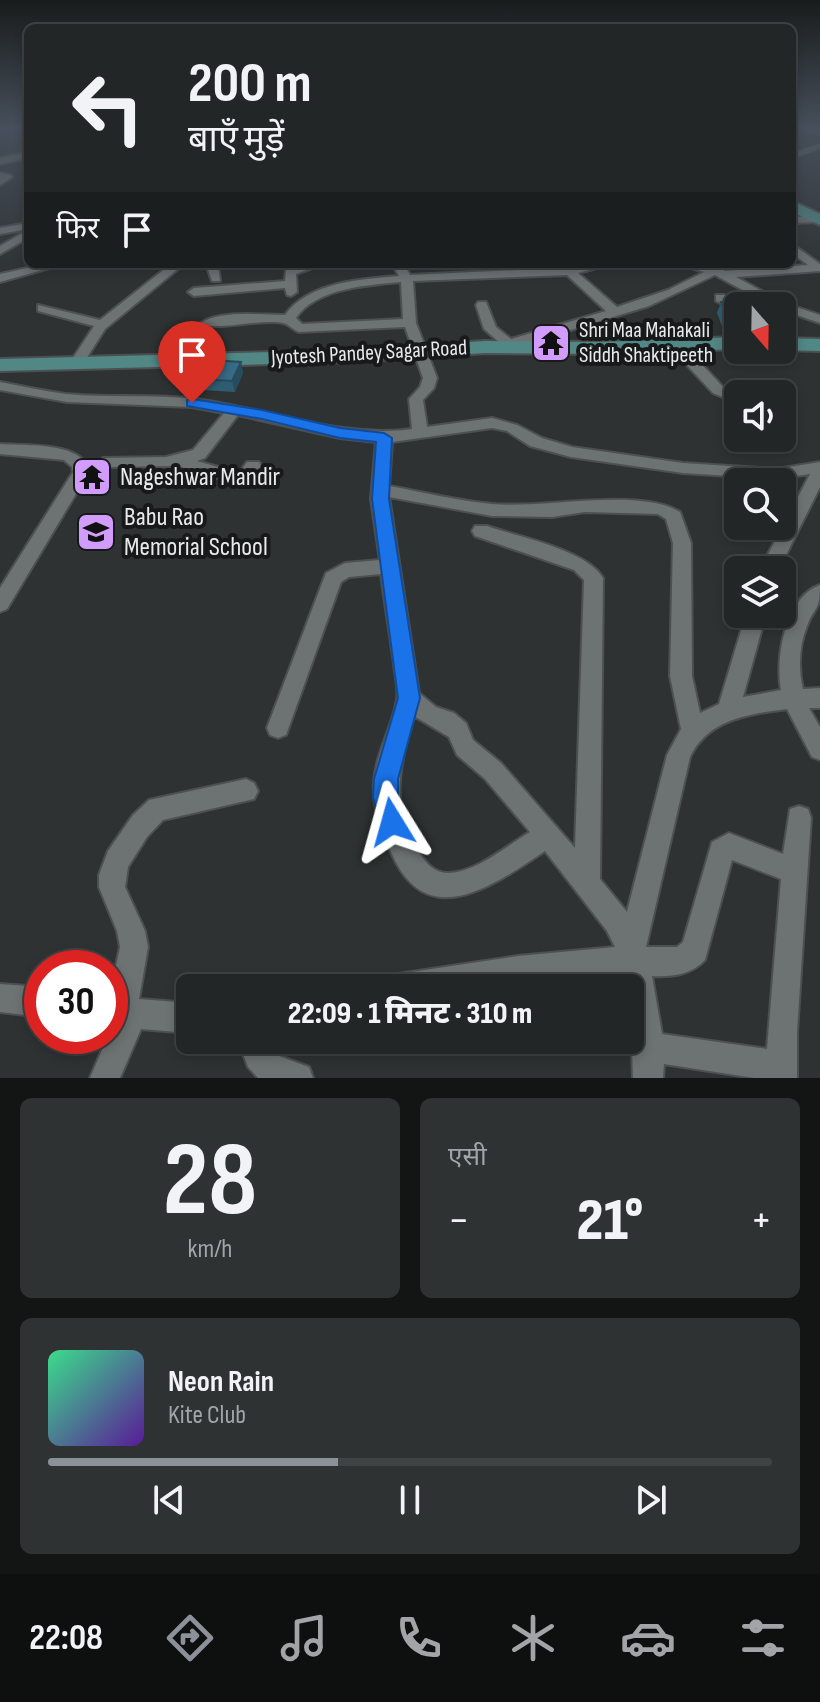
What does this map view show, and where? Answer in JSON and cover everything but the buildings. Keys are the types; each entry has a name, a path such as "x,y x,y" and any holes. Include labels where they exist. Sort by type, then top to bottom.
{"main road":[{"path":"796,208 817,216"},
{"name":"Jyotesh Pandey Sagar Road","path":"0,365 422,353 505,346 598,348 724,343"},
{"path":"796,344 820,345"}],"street":[{"path":"796,219 817,216"},
{"path":"0,231 24,227"},
{"path":"0,251 24,236"},
{"path":"796,250 819,268"},
{"path":"0,278 44,268"},
{"path":"76,364 103,325 173,268"},
{"path":"213,268 216,279"},
{"path":"303,268 292,271 289,284 294,294 307,299"},
{"path":"400,268 407,280 410,323 430,378 427,388 416,399 420,432"},
{"path":"289,319 296,307 307,299 344,287 566,268 616,313"},
{"path":"482,305 490,329 505,346 654,302 721,270 819,268"},
{"path":"721,270 758,292"},
{"path":"194,292 289,284"},
{"path":"720,298 724,300"},
{"path":"42,308 103,325"},
{"path":"796,311 820,319"},
{"path":"207,323 242,318 289,319 299,328 410,323"},
{"path":"675,344 724,393"},
{"path":"0,386 67,398 192,403 340,433 384,438 492,423 512,428 536,442 571,452 683,468 777,474 820,469"},
{"path":"109,462 162,464 199,454 234,410"},
{"path":"384,438 381,490 388,566 409,698 386,779 385,798 408,863 427,882 446,887 469,881 548,835"},
{"path":"0,449 68,455 80,465 81,472 0,604"},
{"path":"179,461 241,479 253,466"},
{"path":"776,556 820,469"},
{"path":"381,490 492,510 552,511 585,506 661,508 670,512 682,543 681,676 693,732"},
{"path":"481,531 581,565 594,578 587,883"},
{"path":"278,728 333,578 345,570 388,566"},
{"path":"820,593 797,622 789,656 793,697 820,749"},
{"path":"728,713 752,628"},
{"path":"634,956 679,755 693,732 728,713 793,697 820,698"},
{"path":"409,698 430,716 446,720 458,730 465,747 493,771 617,921 634,956 649,1047 648,1078"},
{"path":"128,978 133,936 111,889 114,862 146,816 158,809 246,791"},
{"path":"649,1047 782,1072 782,1032 799,818"},
{"path":"504,974 634,956 680,962 689,958 695,950 721,851 729,846 795,872"},
{"path":"0,998 24,1000"},
{"path":"128,1011 176,1018"},
{"path":"105,1078 111,1054"},
{"path":"257,1054 260,1063 274,1072 298,1078"}],"place":[{"name":"Shri Maa Mahakali Siddh Shaktipeeth","path":"551,343"},
{"name":"Nageshwar Mandir","path":"92,477"},
{"name":"Babu Rao Memorial School","path":"96,532"}],"route":[{"path":"192,403 262,414 340,433 384,438 380,499 409,698 386,779 385,798 392,822"}]}
